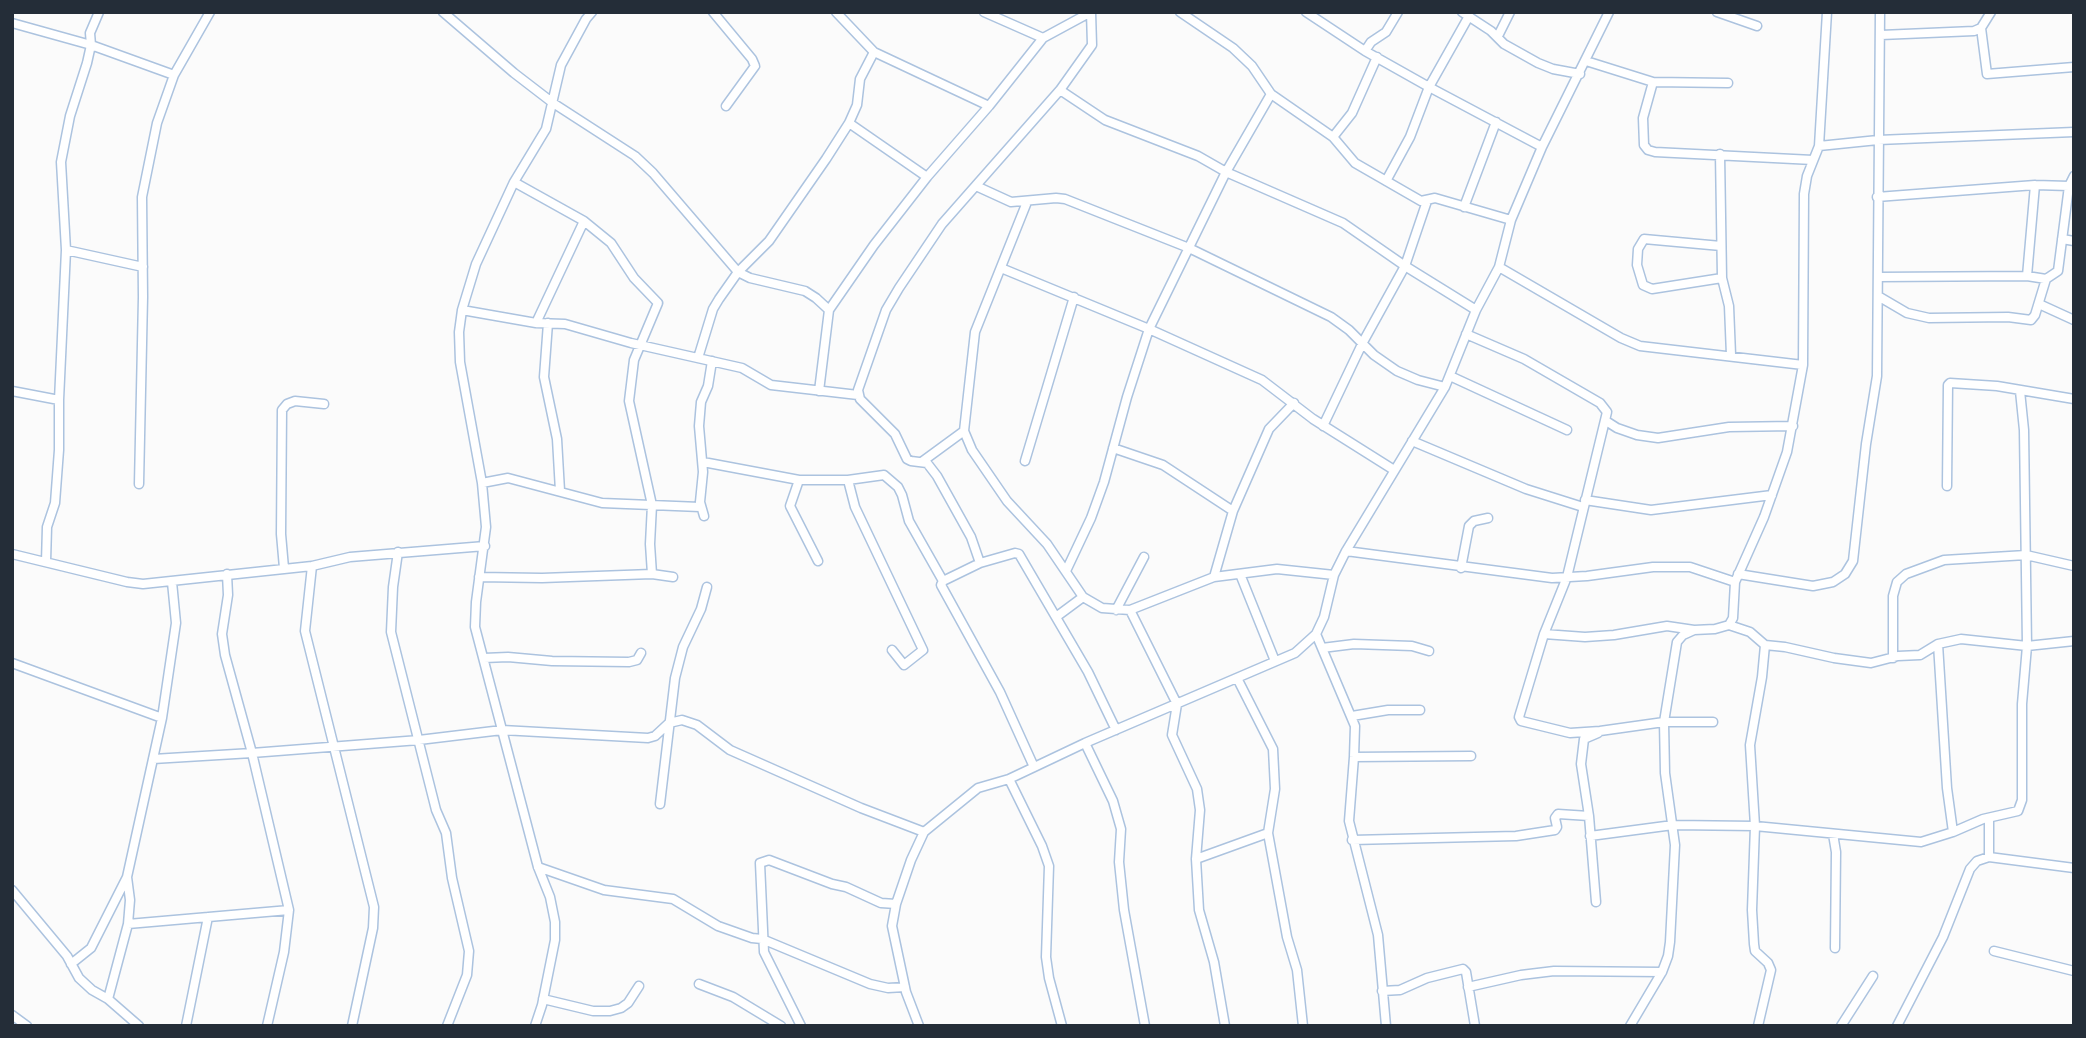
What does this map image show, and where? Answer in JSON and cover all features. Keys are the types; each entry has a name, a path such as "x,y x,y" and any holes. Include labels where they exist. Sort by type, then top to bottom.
{"street":[{"path":"46,562 47,527 55,503 57,476 65,250 61,162 70,116 92,45 90,33 99,12"},
{"path":"139,484 142,197 157,123 174,75 211,12"},
{"path":"443,12 553,103 635,156 653,173 738,272 750,278 804,291 830,310"},
{"path":"535,1026 555,940 555,922 475,626 486,527 482,483 460,362 459,332 462,310 476,264 514,182 546,129 561,65 592,12"},
{"path":"713,12 755,66 726,106"},
{"path":"836,12 874,52 989,106"},
{"path":"984,12 1043,38"},
{"path":"819,391 830,310 874,245 1043,38 1091,12 1092,45 1060,90 942,224 886,310 858,395"},
{"path":"1180,12 1233,48 1252,66 1271,94 1334,137 1355,163 1421,201 1435,198 1511,220"},
{"path":"1306,12 1365,51 1542,147"},
{"path":"1365,51 1371,42 1386,32 1398,12"},
{"path":"1498,36 1510,12"},
{"path":"1717,12 1757,26"},
{"path":"1729,625 1733,618 1737,578 1760,527 1787,452 1804,365 1804,194 1807,176 1819,146 1827,12"},
{"path":"1346,551 1552,578 1677,566 1737,578 1813,586 1833,582 1852,566 1877,376 1880,12"},
{"path":"1881,36 1974,32 1981,28 1991,12"},
{"path":"1386,181 1410,137 1429,87 1465,14 1498,36 1504,44 1538,63 1580,74"},
{"path":"919,1026 905,987 892,931 896,904 924,832 978,788 1009,779 1085,743 1295,653 1316,635 1324,617 1334,575 1346,551 1445,387 1476,310 1499,267 1511,220 1542,147 1580,74 1605,14"},
{"path":"12,23 92,45 174,75"},
{"path":"1981,28 1987,74 2074,67"},
{"path":"698,358 713,309 738,272 769,241 849,123 857,105 860,79 874,52"},
{"path":"1334,137 1352,113 1377,57"},
{"path":"1586,61 1653,82 1728,83"},
{"path":"1653,82 1643,118 1644,145 1648,150 1813,160"},
{"path":"1060,90 1105,120 1198,156 1226,172 1343,223 1476,310"},
{"path":"1066,571 1091,518 1149,329 1226,172 1271,94"},
{"path":"1464,206 1496,122"},
{"path":"849,123 928,177"},
{"path":"1819,146 1878,140 2074,132"},
{"path":"1720,154 1722,278 1729,306 1731,355"},
{"path":"1878,277 2028,276 2046,279 2059,271 2069,186 2074,176"},
{"path":"514,182 584,221 611,243 634,278 658,303 634,360 629,401 652,505 652,574"},
{"path":"1877,197 2035,184 2069,186"},
{"path":"2028,276 2035,184"},
{"path":"976,186 1011,202 1065,199 1189,248 1331,317 1396,371 1445,387"},
{"path":"1324,426 1363,342 1405,266 1427,201"},
{"path":"1027,202 975,332 964,431 978,459 1007,500 1047,544 1083,597 1102,608 1130,610 1214,577 1277,569 1334,575"},
{"path":"536,323 584,221"},
{"path":"1721,246 1644,239 1638,250 1637,265 1643,285 1652,289 1722,278"},
{"path":"2062,239 2074,241"},
{"path":"65,250 143,267"},
{"path":"1499,267 1621,338 1640,346 1804,365"},
{"path":"1001,268 1149,329 1262,380 1324,426 1394,470"},
{"path":"1878,296 1906,313 1929,318 2008,317 2031,320 2046,279"},
{"path":"1026,461 1053,361 1074,297"},
{"path":"2039,304 2074,320"},
{"path":"462,310 536,323 565,324 641,346 747,370 771,385 858,395 895,434 908,459 927,463 945,488 971,537 980,563"},
{"path":"548,323 544,377 557,439 560,491"},
{"path":"1466,334 1510,351 1605,407 1606,421 1567,577 1544,634 1519,716 1521,721 1570,733 1664,722 1713,722"},
{"path":"482,483 508,478 602,503 702,511 703,462 699,426 701,402 708,386 712,361"},
{"path":"1450,376 1567,430"},
{"path":"1947,486 1948,385 1953,382 2074,399"},
{"path":"12,391 59,400"},
{"path":"1590,836 1673,825 1755,825 1921,842 1953,832 1972,822 2012,814 2021,807 2022,704 2027,646 2024,430 2020,391"},
{"path":"284,568 281,534 282,410 295,401 324,404"},
{"path":"1214,577 1233,511 1269,429 1294,403"},
{"path":"1606,421 1637,435 1658,438 1730,427 1793,426"},
{"path":"923,461 964,431"},
{"path":"1412,441 1526,489 1584,504 1651,510 1772,495"},
{"path":"1113,448 1163,465 1233,511"},
{"path":"703,462 799,480 848,480 884,475 898,487 909,521 1000,691 1034,767"},
{"path":"799,480 790,506 818,561"},
{"path":"848,480 855,507 923,650 904,665 892,650"},
{"path":"1461,568 1469,526 1474,521 1489,518"},
{"path":"12,554 143,584 312,566 350,557 485,546"},
{"path":"398,552 391,632 436,810 447,841 469,951 467,975 447,1026"},
{"path":"943,581 980,563 1019,554 1088,672 1116,730"},
{"path":"1893,658 1893,596 1901,577 1944,560 2026,555 2074,566"},
{"path":"1116,610 1144,557"},
{"path":"312,566 305,631 374,907 373,928 352,1026"},
{"path":"227,574 228,595 222,634 225,655 252,753 289,910 284,952 268,1026"},
{"path":"479,577 652,574 673,577"},
{"path":"1240,574 1275,661"},
{"path":"71,964 91,948 127,877 162,718 176,623 173,582"},
{"path":"660,804 675,678 683,647 701,609 707,587"},
{"path":"1056,617 1083,597"},
{"path":"1130,610 1177,704 1172,735 1199,800 1196,859 1201,922 1214,962 1225,1026"},
{"path":"1544,634 1595,637 1667,626 1694,630 1729,625 1750,632 1765,645 1864,663 1920,655 1938,643 1961,639 2027,646 2074,641"},
{"path":"1630,1026 1662,972 1668,956 1675,845 1665,773 1664,722 1677,642 1683,635 1694,630"},
{"path":"1316,635 1355,726 1349,821 1378,935 1386,1026"},
{"path":"1938,643 1947,788 1953,832"},
{"path":"1322,648 1354,644 1412,646 1429,651"},
{"path":"1758,1026 1771,970 1768,963 1755,951 1754,944 1752,910 1755,825 1750,745 1765,645"},
{"path":"484,658 629,662 637,660 641,653"},
{"path":"12,663 162,718"},
{"path":"1237,678 1273,749 1275,789 1268,832 1287,937 1297,970 1303,1026"},
{"path":"1352,716 1388,710 1420,710"},
{"path":"153,759 336,747 502,730 648,738 655,736 669,723 682,720 697,724 730,750 861,808 924,832"},
{"path":"1596,902 1581,760 1584,739 1595,736 1600,731"},
{"path":"1085,743 1113,801 1121,829 1119,862 1124,910 1145,1026"},
{"path":"1354,757 1471,756"},
{"path":"1009,779 1049,866 1046,957 1062,1026"},
{"path":"1352,839 1516,835 1555,830 1555,818 1558,814 1589,816"},
{"path":"1989,818 1989,858"},
{"path":"1196,859 1268,832"},
{"path":"1833,834 1836,852 1836,948"},
{"path":"1897,1026 1943,937 1970,869 1977,861 1989,858 2074,868"},
{"path":"802,1026 764,952 759,867 764,860 778,862 846,887 881,904 896,904"},
{"path":"538,867 604,890 673,899 718,926 752,939 762,939 870,984 888,988 905,987"},
{"path":"108,999 128,924 130,900 127,877"},
{"path":"12,890 67,956 79,978 139,1026"},
{"path":"128,924 289,910"},
{"path":"186,1026 208,917"},
{"path":"1994,951 2074,971"},
{"path":"1382,991 1400,990 1427,978 1463,969 1466,972 1475,1026"},
{"path":"1468,987 1521,975 1554,971 1662,972"},
{"path":"1841,1026 1873,976"},
{"path":"699,984 733,997 781,1026"},
{"path":"543,999 593,1011 610,1012 628,1003 639,986"},
{"path":"12,1015 27,1026"}]}
